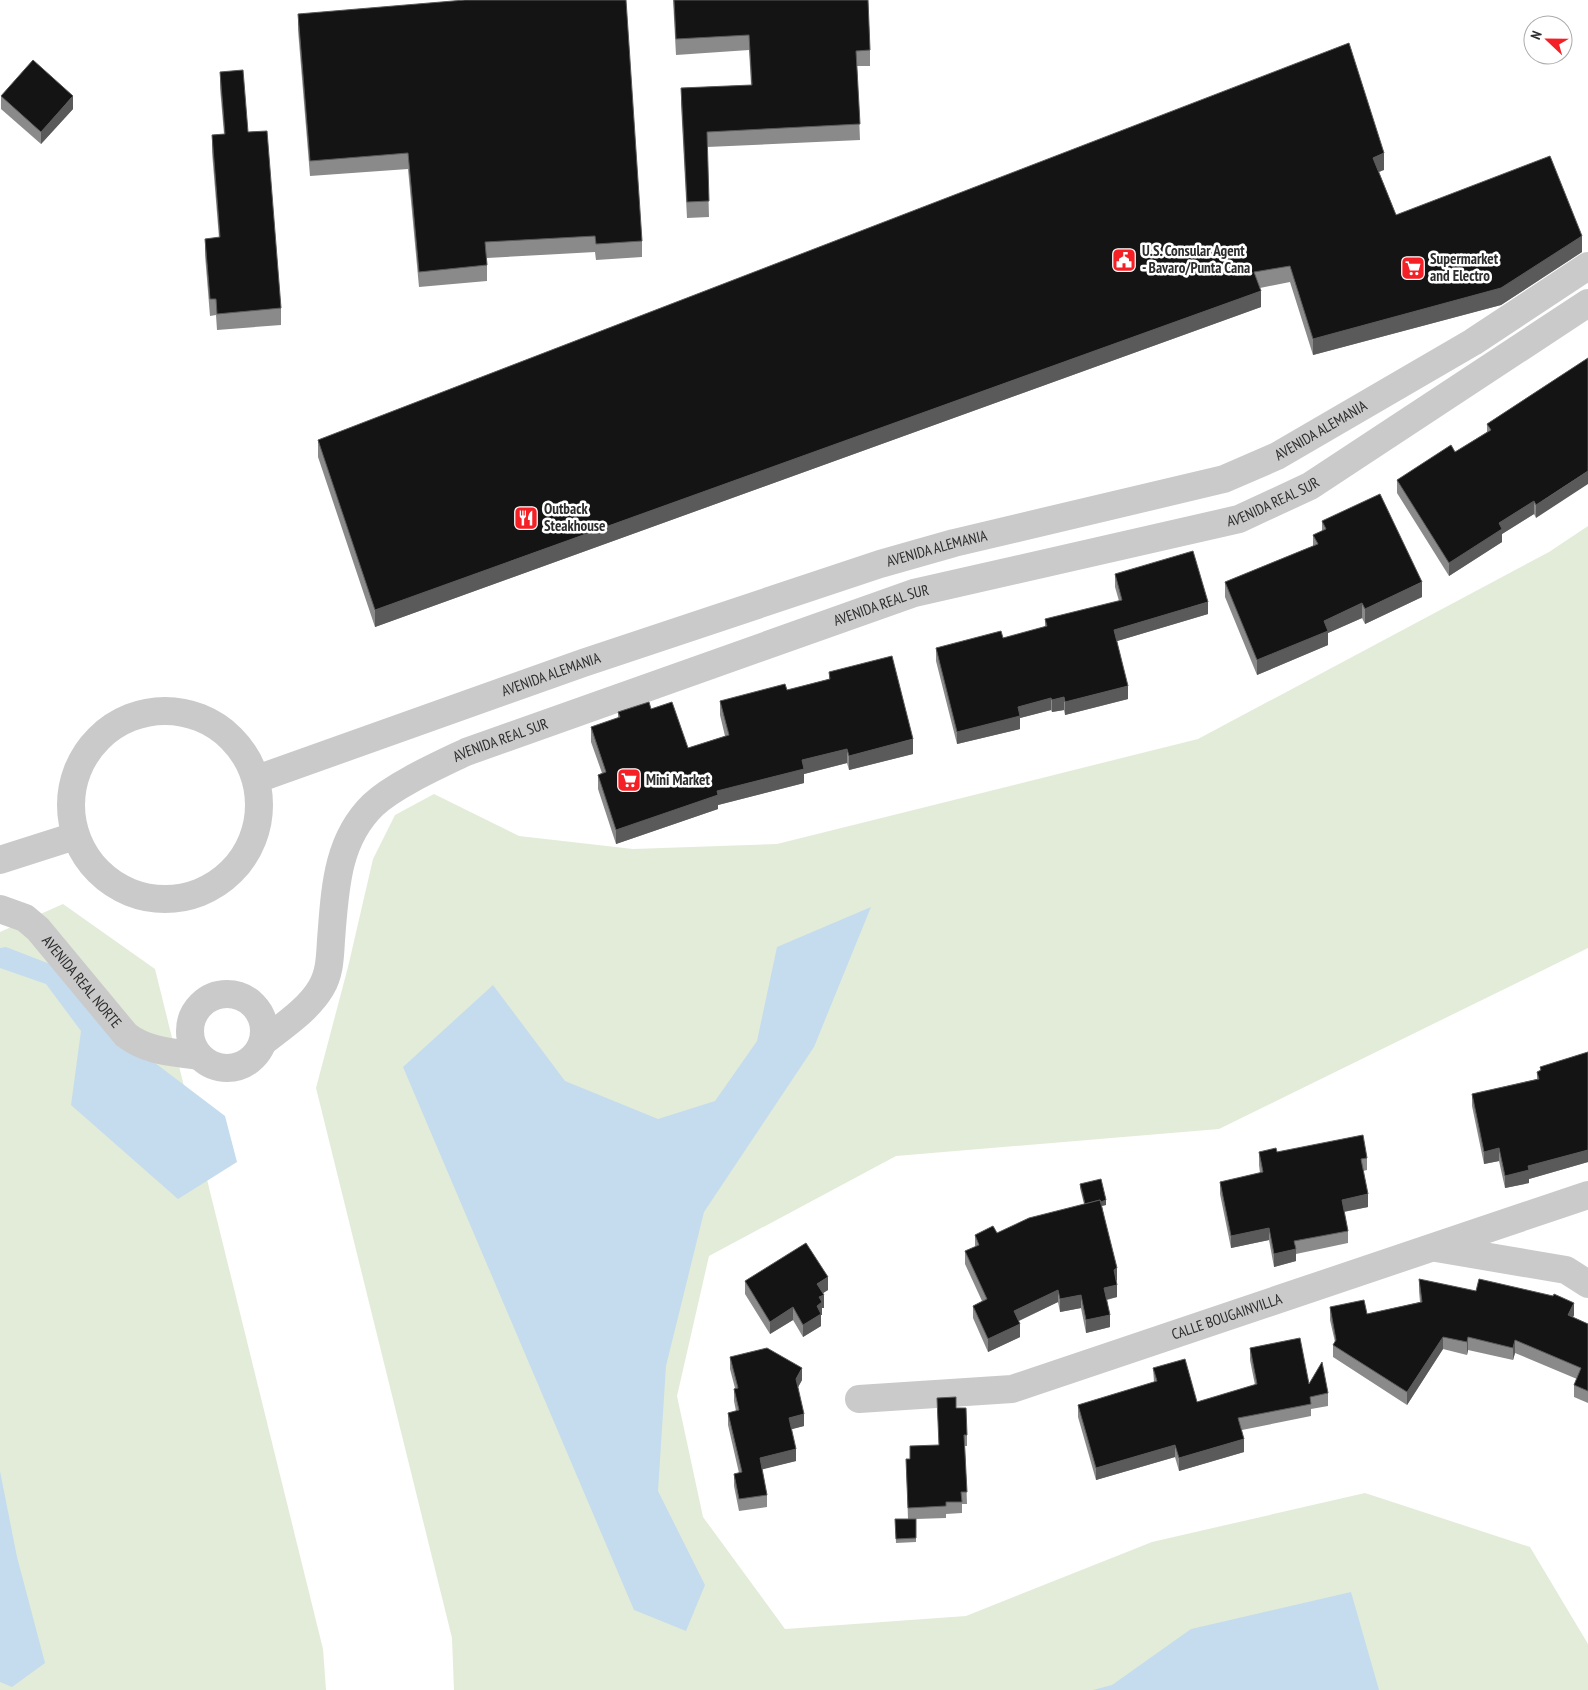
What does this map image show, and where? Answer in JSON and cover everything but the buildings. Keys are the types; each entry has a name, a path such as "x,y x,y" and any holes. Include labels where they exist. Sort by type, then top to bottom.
{"street":[{"name":"AVENIDA ALEMANIA","path":"257,779 583,663 880,564 954,543 1224,479 1277,456 1473,342 1588,266"},
{"name":"AVENIDA REAL SUR","path":"263,1042 312,1002 322,987 328,970 339,862 353,831 374,805 414,779 466,752 914,593 1239,519 1310,486 1588,303"},
{"path":"177,711 204,718 227,733 245,754 257,779 260,806 256,832 245,857 227,877 205,892 175,900 149,899 125,891 104,878 92,865 86,858 76,836 71,810 74,783 83,758 99,738 121,722 150,712 177,711"},
{"path":"0,860 76,836"},
{"name":"AVENIDA REAL NORTE","path":"0,909 25,918 38,929 126,1034 138,1044 151,1049 199,1056"},
{"path":"165,1051 190,1027 197,1009 204,1002 219,995 235,994 248,1000 259,1011 263,1020 263,1042 257,1054 248,1062 236,1067 224,1068 210,1064 199,1056 192,1042 190,1027"},
{"path":"259,1011 298,1014"},
{"name":"CALLE BOUGAINVILLA","path":"859,1399 1012,1389 1588,1196"},
{"path":"1432,1248 1566,1270 1588,1284"}],"green space":[{"path":"1588,526 1588,948 1219,1129 896,1156 709,1256 677,1396 703,1517 785,1629 966,1616 1152,1542 1365,1493 1530,1547 1588,1644 1588,1690 454,1690 452,1638 316,1088 348,967 373,859 395,815 434,794 519,836 633,849 777,844 1198,739 1549,552"},
{"path":"63,904 155,969 323,1649 326,1690 0,1690 0,932"}],"water":[{"path":"871,907 814,1047 704,1212 666,1366 658,1491 705,1585 686,1631 634,1610 403,1067 493,985 565,1081 658,1119 715,1101 757,1041 777,947"},
{"path":"6,947 50,964 130,1044 225,1116 237,1162 178,1199 71,1105 81,1031 46,984 0,968 0,948"},
{"path":"0,1471 17,1557 45,1663 12,1687 0,1682"},
{"path":"1351,1592 1379,1690 1093,1690 1112,1685 1191,1629"}],"place":[{"name":"U.S. Consular Agent - Bavaro/Punta Cana","path":"1124,260"},
{"name":"Supermarket and Electro","path":"1413,268"},
{"name":"Outback Steakhouse","path":"526,518"},
{"name":"Mini Market","path":"629,780"}]}
